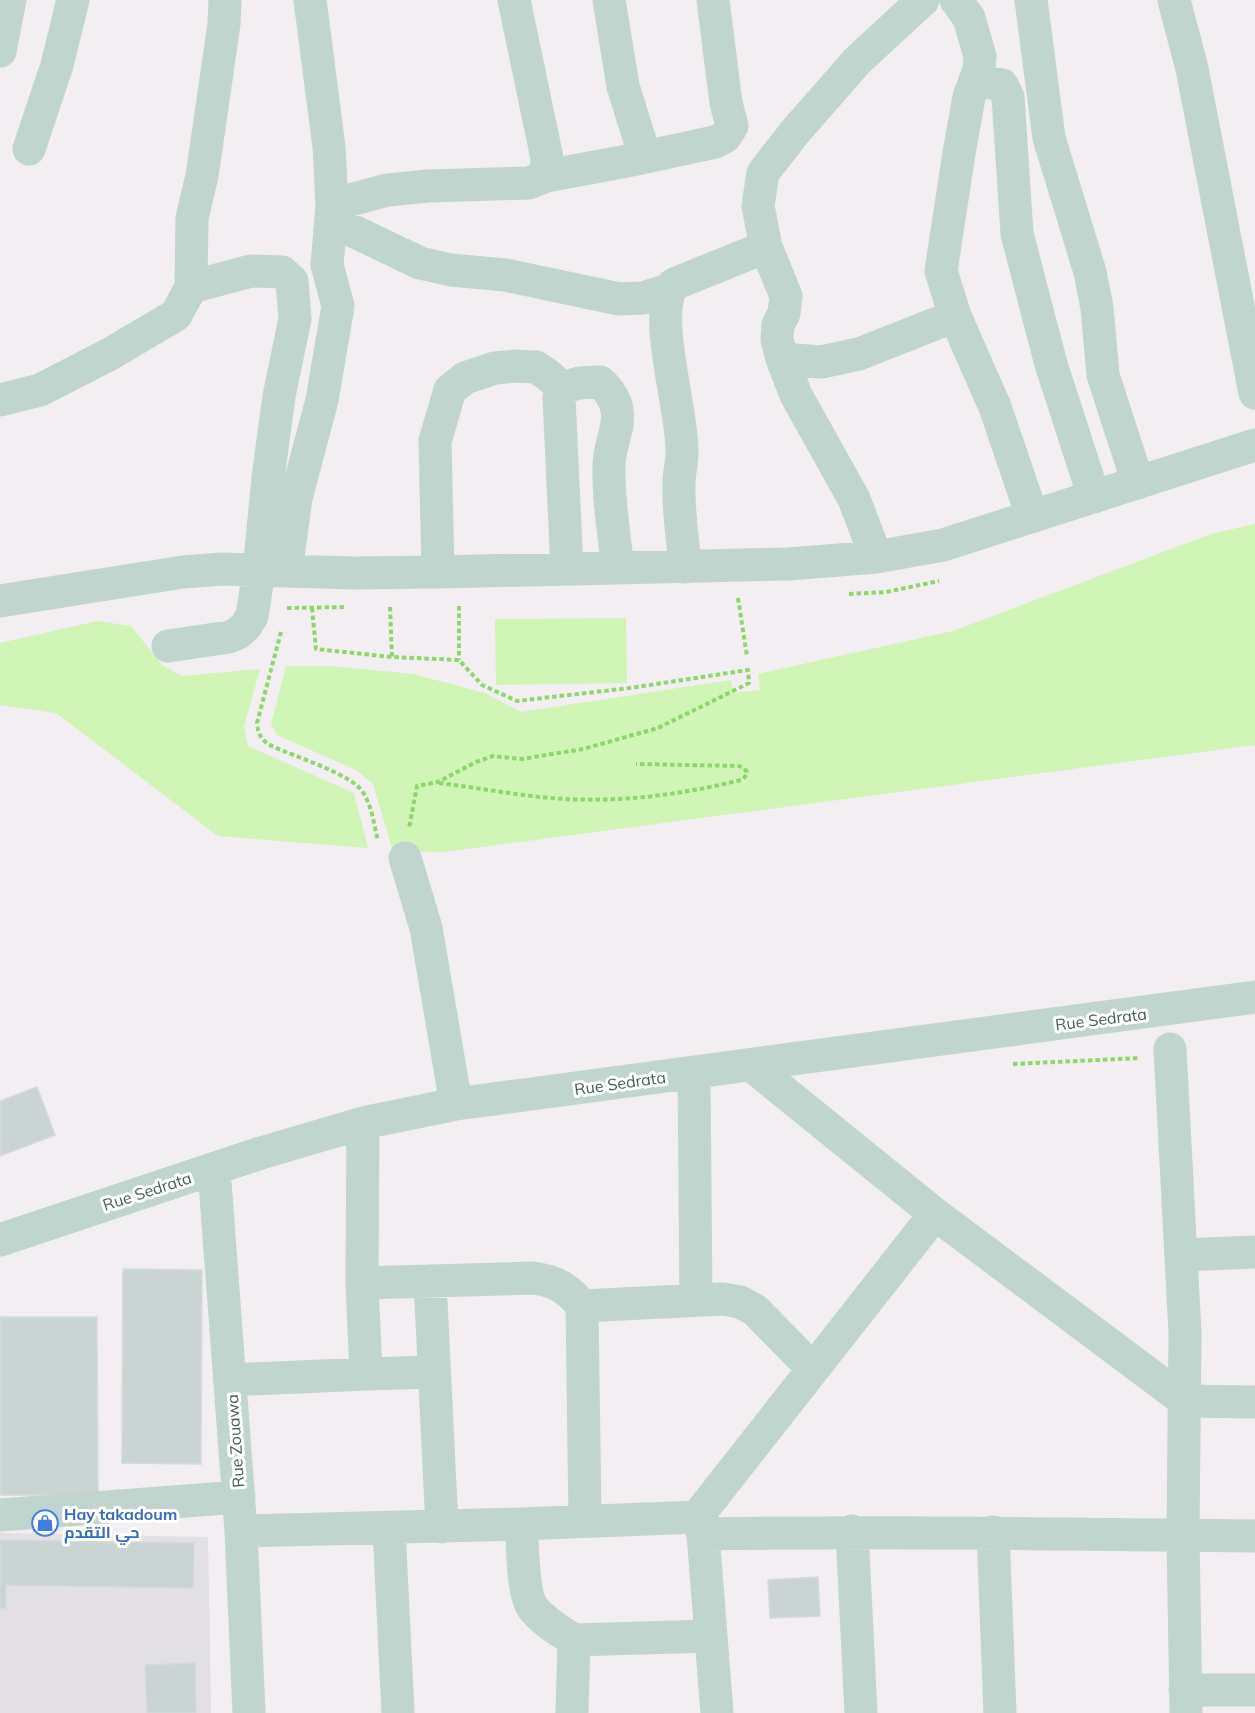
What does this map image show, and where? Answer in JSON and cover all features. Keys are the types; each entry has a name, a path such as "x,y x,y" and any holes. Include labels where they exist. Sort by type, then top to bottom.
{"street":[{"path":"0,51 10,0"},
{"path":"29,149 57,65 72,0"},
{"path":"0,400 40,390 110,354 176,315 191,287 192,218 202,176 224,24 225,0"},
{"path":"168,646 229,637 246,626 272,571 296,498 322,400 338,306 327,265 332,213 329,147 310,0"},
{"path":"514,0 546,158 546,176"},
{"path":"609,0 623,86 645,158"},
{"path":"332,213 387,190 429,186 529,183 546,176 645,158 715,142 725,136 732,126 726,103 713,0"},
{"path":"876,557 855,499 796,395 782,359 777,339 778,325 784,313 786,296 766,247 758,206 763,173 794,133 857,61 922,0"},
{"path":"956,0 969,18 980,56 979,70 969,97 941,271 955,316 995,407 1032,516"},
{"path":"1031,0 1049,138 1089,272 1097,308 1103,375 1138,483"},
{"path":"1174,0 1192,69 1255,393"},
{"path":"975,80 1002,85 1008,97 1017,234 1051,364 1094,497"},
{"path":"332,213 420,263 451,270 505,275 619,299 643,298 668,290 674,284 766,247"},
{"path":"191,287 252,271 282,272 292,281 295,319 279,396 268,478 272,571"},
{"path":"668,290 666,338 678,406 682,451 679,484 685,567"},
{"path":"782,359 821,362 859,354 955,316"},
{"path":"438,572 435,441 450,390 465,378 495,368 516,366 536,367 562,388"},
{"path":"562,388 579,383 600,382 611,393 617,410 616,436 609,463 610,498 618,568"},
{"path":"562,388 559,398 567,569"},
{"path":"0,601 183,572 222,569 354,573 438,572 789,564 876,557 943,544 1255,446"},
{"path":"392,850 426,928 456,1104"},
{"name":"Rue Sedrata","path":"0,1240 214,1169 363,1123 456,1104 1255,998"},
{"path":"1171,1053 1181,1255 1185,1401 1183,1536 1185,1702 1255,1690"},
{"path":"751,1065 935,1214 1185,1401 1255,1401"},
{"path":"694,1072 696,1300"},
{"path":"363,1123 362,1283 366,1374"},
{"name":"Rue Zouawa","path":"214,1169 239,1497 249,1713"},
{"path":"717,1713 700,1525 813,1369 935,1214"},
{"path":"1181,1255 1255,1252"},
{"path":"362,1283 533,1278 548,1280 571,1293 582,1306 585,1520"},
{"path":"430,1281 442,1527"},
{"path":"582,1306 723,1299 740,1302 755,1310 813,1369"},
{"path":"230,1380 434,1372"},
{"path":"0,1515 239,1497"},
{"path":"241,1531 442,1527 585,1520 852,1531 1255,1536"},
{"path":"521,1524 526,1594 533,1607 545,1620 574,1640 710,1636"},
{"path":"389,1528 398,1713"},
{"path":"852,1531 861,1713"},
{"path":"993,1532 1000,1713"},
{"path":"572,1713 574,1640"}],"path":[{"path":"738,598 747,656"},
{"path":"392,850 411,814 417,786 438,782 492,756 522,759 583,749 658,728 749,683 748,670 630,688 517,701 482,685 459,660 459,606"},
{"path":"390,607 392,657"},
{"path":"312,608 316,649 392,657 459,660"},
{"path":"283,627 258,723 260,736 274,747 352,781 362,791 392,850"},
{"path":"438,782 566,799 615,799 661,796 706,789 741,780 747,772 739,766 636,764"},
{"path":"1079,1051 1081,1061"},
{"path":"1002,1065 1171,1053"}],"shaded area":[{"path":"0,1533 208,1537 211,1713 0,1713"}],"green space":[{"path":"1255,524 1255,745 444,852 393,851 373,784 356,770 277,735 271,724 286,666 331,666 413,674 485,693 521,712 731,680 733,693 760,690 758,674 953,631 1211,534"},
{"path":"626,618 627,683 496,685 495,619"},
{"path":"97,621 131,626 162,665 182,676 260,669 244,727 248,746 354,793 368,848 218,836 56,713 0,705 0,643"}],"building":[{"path":"37,1087 55,1135 0,1156 0,1101"},
{"path":"123,1269 202,1270 201,1464 122,1463"},
{"path":"0,1317 97,1317 98,1495 0,1495"},
{"path":"0,1540 194,1543 193,1588 6,1585 6,1608 0,1608"},
{"path":"818,1577 820,1616 770,1618 768,1580"},
{"path":"195,1663 196,1713 147,1713 145,1665"}],"place":[{"name":"Hay takadoum حي التقدم","path":"45,1523"}]}
